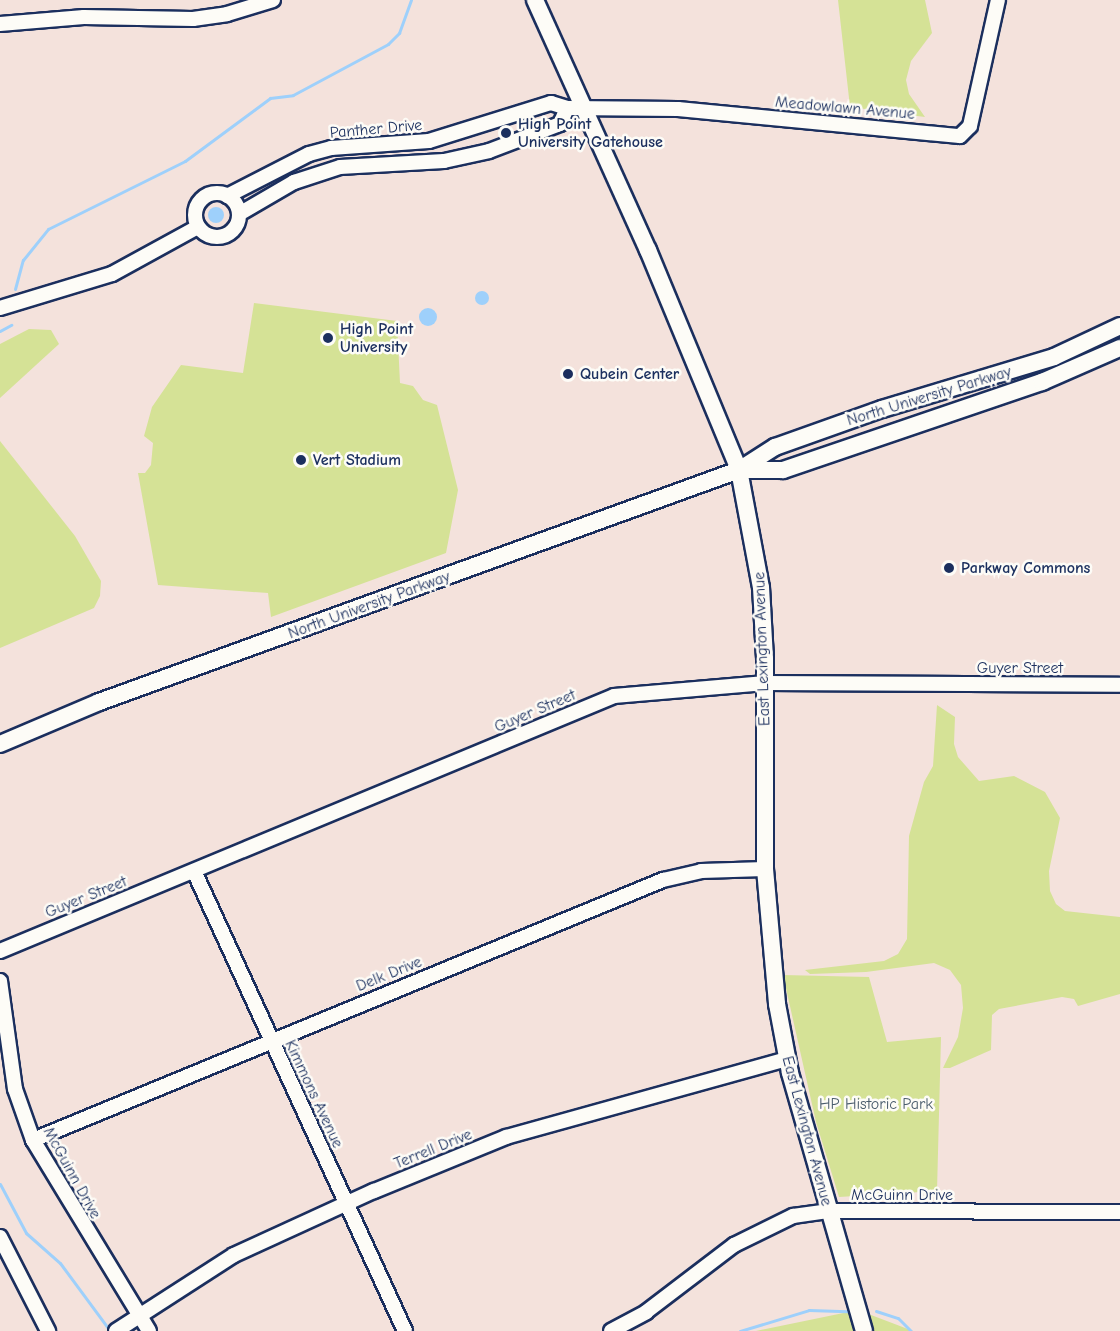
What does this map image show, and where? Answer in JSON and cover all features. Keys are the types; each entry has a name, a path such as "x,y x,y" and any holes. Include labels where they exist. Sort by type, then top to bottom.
{"main road":[{"name":"East Lexington Avenue","path":"535,0 575,107 740,470 757,552 765,683 765,869 777,1004 788,1059 828,1211 864,1331"},
{"name":"North University Parkway","path":"0,744 99,702 740,470 775,447 882,409 1054,357 1120,326"},
{"name":"North University Parkway","path":"740,470 783,470 1042,382 1120,348"}],"street":[{"path":"0,24 84,17 193,19 227,14 273,0"},
{"name":"Meadowlawn Avenue","path":"575,107 678,109 960,136 970,126 998,0"},
{"name":"Panther Drive","path":"227,196 286,163 331,148 429,141 551,103 575,107"},
{"name":"Panther Drive","path":"239,214 294,182 340,167 444,161 489,151 560,124 575,107"},
{"path":"213,194 227,196 239,214 235,227 224,236 210,236 198,227 195,213 201,200 213,194"},
{"path":"0,308 104,277 143,260 198,227"},
{"name":"Guyer Street","path":"0,951 614,696 765,683 1120,685"},
{"name":"Delk Drive","path":"33,1140 663,880 701,871 765,869"},
{"name":"Kimmons Avenue","path":"194,871 405,1331"},
{"name":"McGuinn Drive","path":"0,981 11,1072 33,1140 149,1331"},
{"name":"Terrell Drive","path":"116,1331 234,1255 347,1204 506,1137 788,1059"},
{"name":"McGuinn Drive","path":"611,1331 646,1312 708,1262 761,1230 793,1216 828,1211 1120,1212"},
{"path":"0,1237 48,1331"}],"green space":[{"path":"838,0 925,0 932,33 911,61 906,80 909,94 925,117 850,107"},
{"name":"Vert Stadium","path":"254,303 397,321 400,383 413,386 423,400 437,405 458,490 446,553 271,617 268,593 158,585 138,473 145,473 151,465 153,443 144,436 152,407 181,365 243,373"},
{"path":"29,329 51,330 59,344 0,398 0,344"},
{"path":"0,441 75,536 101,581 100,596 94,608 0,648"},
{"path":"937,705 955,717 954,744 958,757 979,781 1014,776 1045,792 1060,818 1049,871 1050,891 1056,904 1065,911 1120,917 1120,994 1078,1006 1074,999 1062,997 999,1009 992,1015 991,1050 950,1068 943,1068 958,1037 963,1008 961,985 950,970 934,963 866,972 810,974 805,970 884,961 898,954 907,939 909,836 924,782 933,766"},
{"name":"HP Historic Park","path":"783,975 869,977 887,1042 941,1037 937,1191 839,1197 816,1122"},
{"path":"858,1310 913,1331 756,1331"}],"water":[{"path":"216,207 224,215 216,223 208,215"},
{"path":"482,291 487,293 489,298 487,303 482,305 477,303 475,298 477,293"},
{"path":"428,308 434,311 437,317 434,323 428,326 422,323 419,317 422,311"}],"waterway":[{"path":"15,289 23,260 48,229 185,161 270,98 293,95 388,44 399,33 411,0"},
{"path":"0,331 11,325"},
{"path":"0,1184 26,1233 60,1263 108,1328"},
{"path":"740,1331 809,1310 847,1311"},
{"path":"876,1311 898,1318 911,1331"}],"place":[{"name":"High Point University Gatehouse","path":"506,133"},
{"name":"High Point University","path":"328,338"},
{"name":"Qubein Center","path":"568,374"},
{"name":"Vert Stadium","path":"301,460"},
{"name":"Parkway Commons","path":"949,568"}]}
